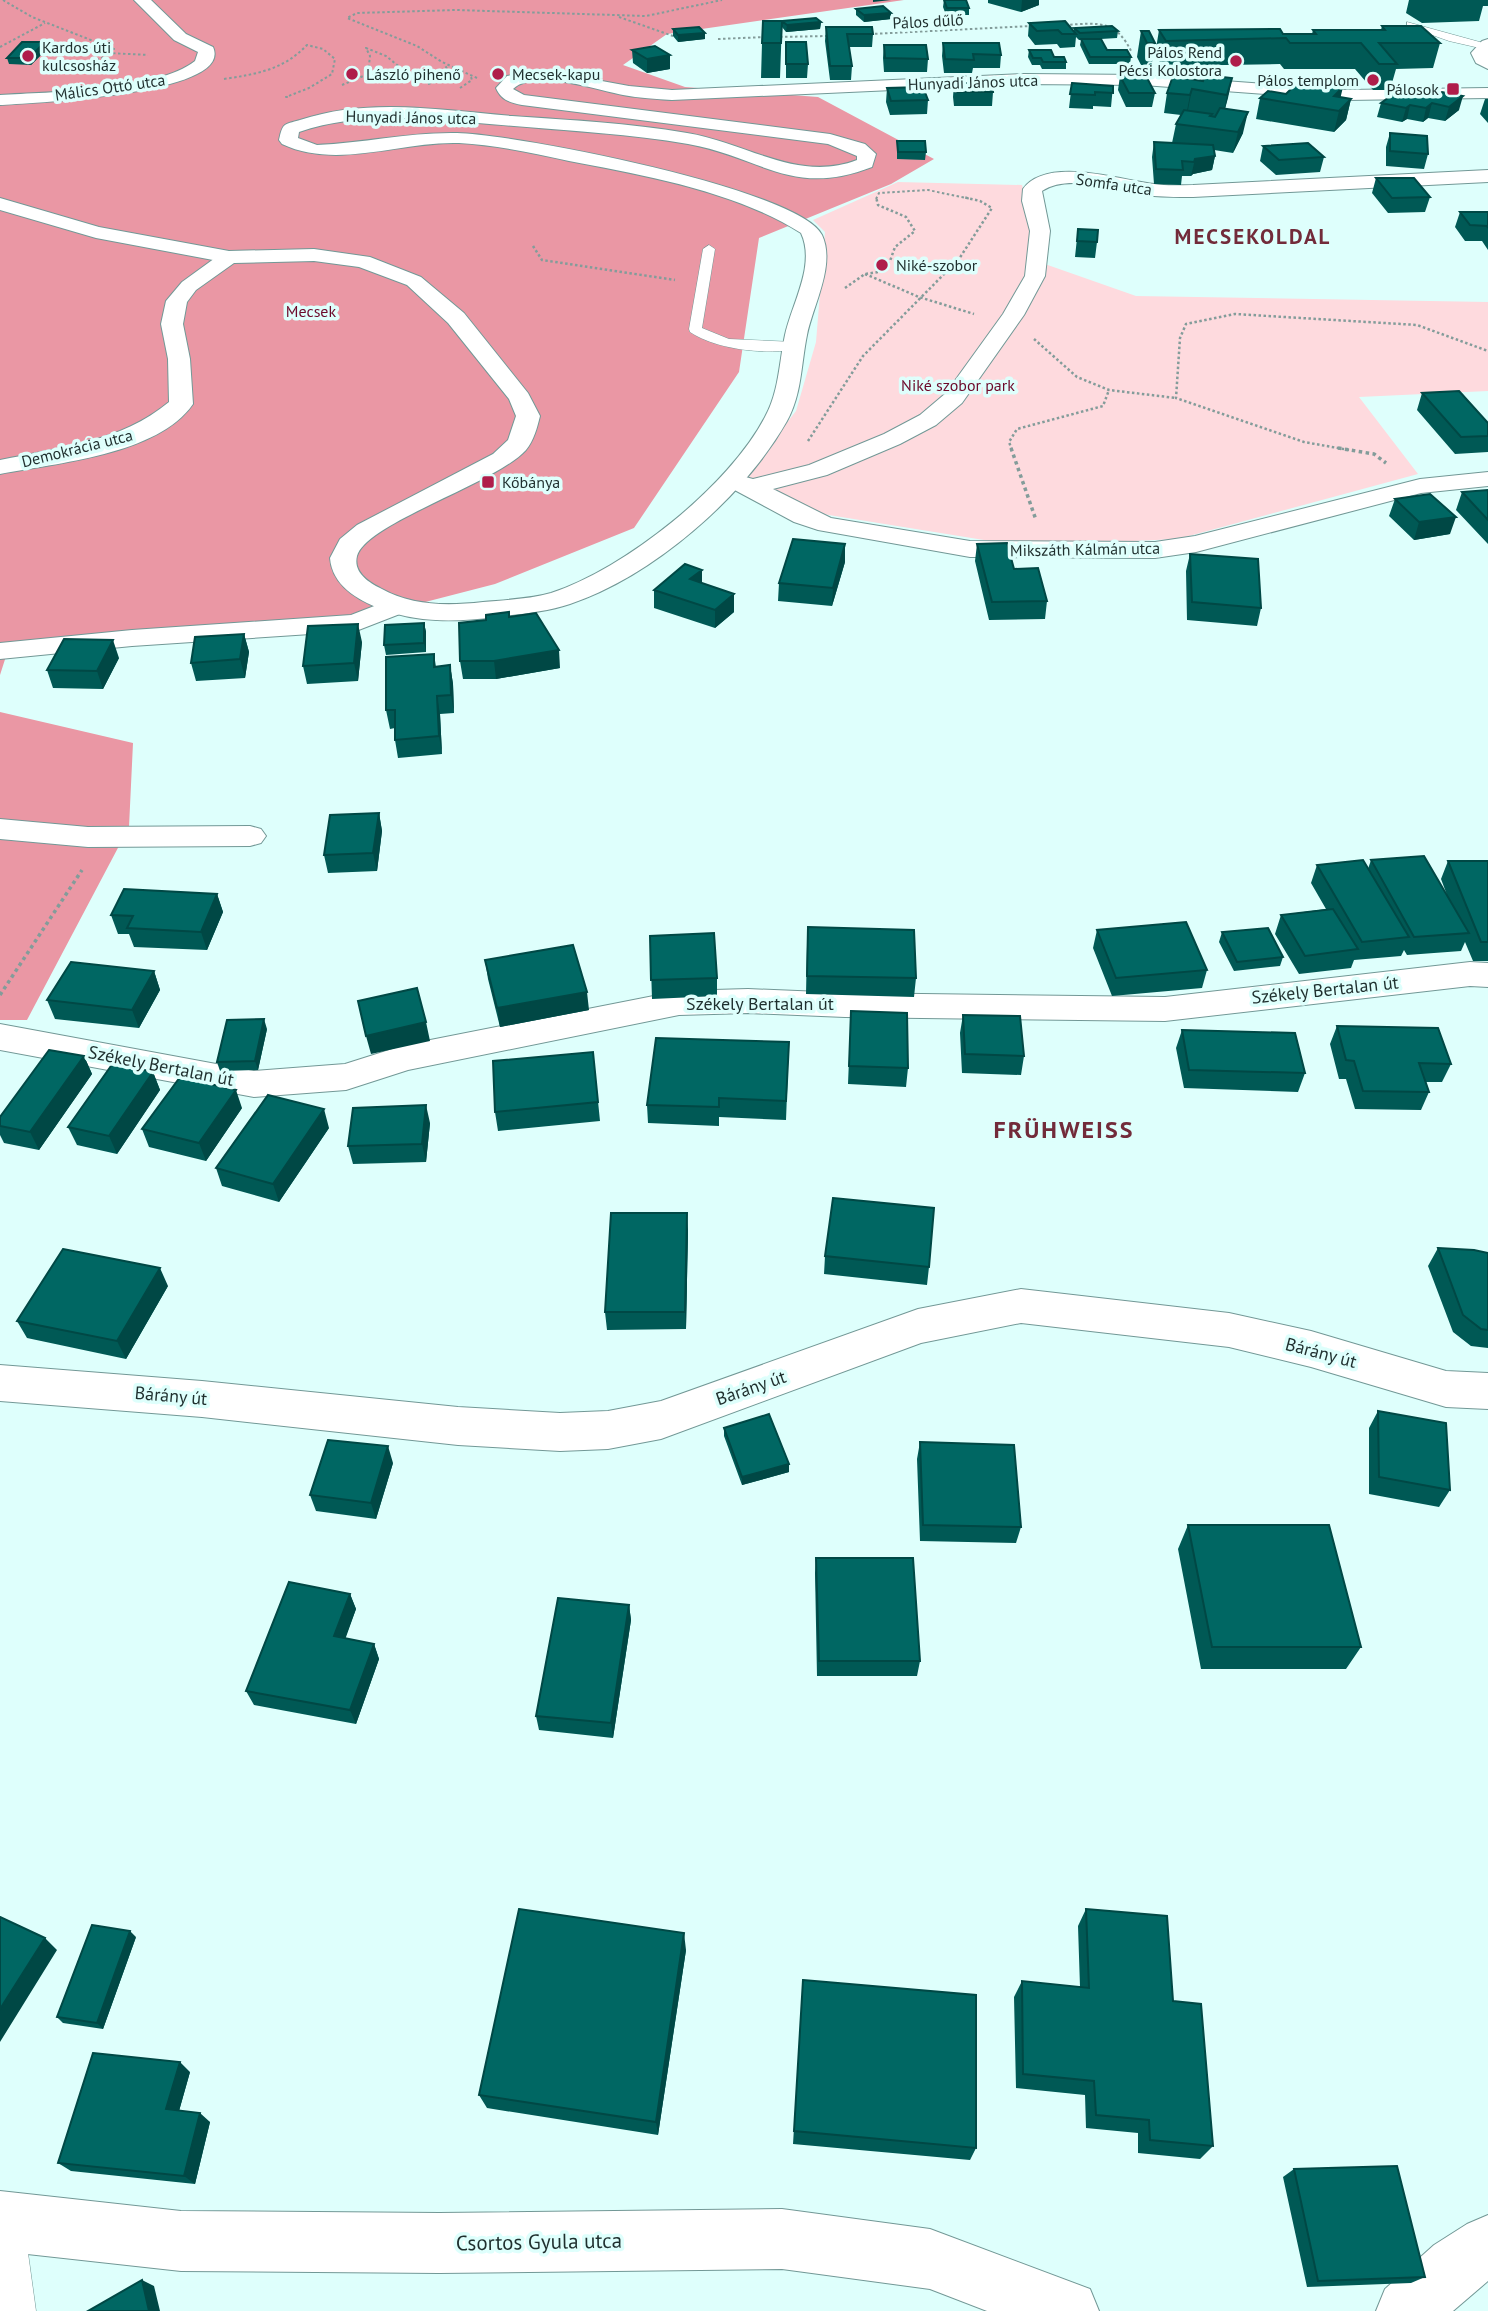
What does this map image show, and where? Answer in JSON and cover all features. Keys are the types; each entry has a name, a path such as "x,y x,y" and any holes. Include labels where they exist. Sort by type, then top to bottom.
{"street":[{"path":"142,0 180,37 207,51"},
{"path":"1486,45 1479,53 1482,60 1488,64"},
{"name":"Málics Ottó utca","path":"0,100 82,93 165,80 198,68 204,62 207,51"},
{"name":"Hunyadi János utca","path":"229,257 288,254 336,257 363,261 414,281 456,318 520,398 528,416 519,443 506,456 490,468 364,531 347,547 343,558 351,580 364,591 395,606 432,612 470,612 561,598 604,580 677,531 741,483 787,398 794,346 817,259 815,245 809,230 802,223 773,210 628,168 505,142 433,138 358,148 317,149 294,144 287,135 291,129 311,121 345,115 456,117 644,132 695,140 787,170 831,174 865,163 867,154 859,148 830,139 512,98 507,95 505,84 518,78 544,75 624,91 671,95 1024,79 1143,80 1346,95 1488,93"},
{"name":"Somfa utca","path":"741,483 783,479 818,470 892,439 928,419 954,398 1007,324 1035,276 1040,231 1031,201 1032,189 1038,183 1076,178 1157,190 1193,191 1488,176"},
{"path":"0,204 96,232 229,257"},
{"name":"Demokrácia utca","path":"0,467 100,446 149,429 167,418 181,404 179,359 172,324 177,301 189,286 229,257"},
{"name":"Mikszáth Kálmán utca","path":"741,483 805,520 970,549 1155,550 1196,544 1420,486 1488,478"},
{"path":"0,651 356,623 395,606"},
{"path":"0,829 100,837 250,836"},
{"name":"Székely Bertalan út","path":"0,1037 254,1084 346,1077 405,1058 679,1003 748,1000 845,1005 1164,1009 1323,989 1470,974 1488,975"},
{"name":"Bárány út","path":"0,1383 201,1399 458,1426 560,1432 608,1430 661,1420 918,1326 1021,1306 1229,1330 1311,1349 1446,1389 1488,1391"},
{"name":"Csortos Gyula utca","path":"3,2222 181,2241 439,2243 782,2239 930,2259 1068,2311"},
{"path":"1407,2311 1456,2267 1488,2245"}],"lane":[{"path":"1410,24 1452,39 1486,45"},
{"path":"709,249 695,330 701,335 727,342 794,346"},
{"path":"3,2222 18,2311"}],"path":[{"path":"3,0 32,17 114,49 102,58 80,67 90,68"},
{"path":"482,79 471,77 417,47 347,18 357,13 456,10 646,16 722,0"},
{"path":"615,15 673,36"},
{"path":"0,47 47,22"},
{"path":"1060,26 1104,22 1122,33 1130,46"},
{"name":"Pálos dűlő","path":"863,34 1033,26"},
{"path":"718,39 829,36"},
{"path":"207,51 223,52 235,61 230,71 220,78 276,69 293,61 307,45 323,50 335,59 332,74 309,90 286,97 309,90 320,90"},
{"path":"341,85 359,80 368,74 370,57 366,48 386,56 407,74 394,85"},
{"path":"107,53 154,57"},
{"path":"421,87 445,79 449,73 442,62"},
{"path":"478,72 475,74 487,78"},
{"path":"352,74 359,80"},
{"path":"783,479 863,356 958,259 992,208 980,201 928,190 880,193 876,198 878,205 906,217 915,231 895,247 890,261 878,272 865,274 830,299 804,309"},
{"path":"533,246 542,260 667,277 702,292"},
{"path":"1176,398 1180,338 1186,324 1235,314 1417,325 1488,352"},
{"path":"1046,550 1009,442 1017,429 1103,406 1108,390 1176,398 1304,442 1374,454 1420,486"},
{"path":"0,995 100,837"}],"green space":[{"name":"Mecsek","path":"0,0 904,0 667,34 623,65 685,87 818,97 934,159 891,184 759,238 739,372 634,528 495,584 340,624 8,650 0,675"},
{"name":"Niké szobor park","path":"898,182 1022,185 1042,263 1136,296 1488,302 1488,391 1359,397 1418,474 1178,539 1021,546 804,511 743,479 796,411 816,342 825,232 813,220"},
{"path":"0,712 133,743 129,827 27,1020 0,1020"}],"building":[{"path":"944,0 966,0 969,8 947,8"},
{"path":"883,6 891,13 864,15 856,9"},
{"path":"816,18 821,22 787,25 782,21"},
{"path":"763,21 782,21 781,43 762,43"},
{"path":"1065,21 1076,34 1062,34 1058,30 1037,31 1029,23"},
{"path":"1112,26 1118,31 1080,33 1074,28"},
{"path":"1382,26 1421,26 1440,43 1379,43 1397,64 1379,64 1361,43 1290,43 1286,38 1166,41 1159,30 1280,29 1283,34 1316,34 1313,30 1385,30"},
{"path":"699,27 705,33 678,35 673,29"},
{"path":"826,27 872,27 873,34 847,34 852,66 830,66"},
{"path":"1141,31 1149,31 1155,43 1147,43"},
{"path":"1081,39 1101,39 1107,50 1127,50 1131,57 1090,57"},
{"path":"22,42 45,42 29,58 7,58"},
{"path":"786,42 806,42 808,64 786,64"},
{"path":"943,43 999,43 1001,55 973,54 974,60 945,59"},
{"path":"884,45 926,45 928,59 885,58"},
{"path":"655,46 670,55 647,59 632,50"},
{"path":"1029,50 1051,50 1054,57 1064,57 1066,62 1043,62 1041,58 1033,58"},
{"path":"1205,75 1232,78 1227,95 1192,89 1190,95 1167,93 1173,76 1203,81"},
{"path":"1120,76 1146,76 1155,93 1129,93"},
{"path":"1298,82 1343,87 1334,96 1351,99 1339,111 1260,98 1268,91 1286,94"},
{"path":"954,83 992,83 993,92 955,92"},
{"path":"1072,83 1113,86 1113,93 1070,94"},
{"path":"923,87 928,100 891,101 887,88"},
{"path":"1417,92 1437,96 1442,92 1463,96 1449,107 1432,103 1426,108 1410,105 1406,108 1381,103 1395,93 1411,96"},
{"path":"1220,108 1248,112 1238,132 1176,124 1184,110 1212,114 1210,116 1215,117"},
{"path":"1390,133 1427,136 1428,154 1390,151"},
{"path":"897,141 925,141 926,152 898,152"},
{"path":"1154,142 1213,145 1215,156 1195,159 1194,162 1182,161 1183,170 1156,169"},
{"path":"1308,143 1324,157 1279,160 1263,146"},
{"path":"1376,178 1414,178 1430,197 1392,198"},
{"path":"1460,212 1488,212 1488,228 1470,225"},
{"path":"1078,229 1098,230 1097,242 1077,241"},
{"path":"1459,391 1488,423 1488,436 1461,437 1422,393"},
{"path":"1488,490 1488,520 1462,492"},
{"path":"1430,494 1456,517 1419,522 1395,499"},
{"path":"793,539 845,544 833,588 779,583"},
{"path":"1007,543 1014,569 1038,568 1047,601 992,602 977,544"},
{"path":"1190,554 1258,559 1261,608 1192,602"},
{"path":"685,564 702,570 690,579 734,594 715,610 654,590"},
{"path":"509,612 509,617 536,613 559,650 494,661 460,661 459,623 486,620 486,615"},
{"path":"424,623 424,643 384,645 385,625"},
{"path":"358,624 354,663 303,666 308,626"},
{"path":"244,634 240,659 191,663 195,637"},
{"path":"64,639 113,640 97,671 47,670"},
{"path":"434,654 434,667 450,665 451,695 437,696 439,736 395,740 395,710 386,710 386,657"},
{"path":"379,813 373,853 324,855 330,815"},
{"path":"1424,856 1469,933 1414,937 1371,860"},
{"path":"1363,860 1409,937 1362,942 1317,865"},
{"path":"1448,861 1488,861 1488,942 1481,942"},
{"path":"124,889 217,894 201,932 127,928 133,916 111,915"},
{"path":"1333,909 1358,949 1305,956 1281,915"},
{"path":"1186,922 1207,970 1116,978 1097,930"},
{"path":"808,927 914,930 916,978 807,976"},
{"path":"1268,928 1283,957 1237,962 1222,932"},
{"path":"714,933 717,978 651,980 650,936"},
{"path":"573,945 587,992 497,1008 485,960"},
{"path":"71,962 154,971 132,1010 47,1000"},
{"path":"417,988 426,1022 366,1036 358,1001"},
{"path":"851,1011 907,1013 908,1068 849,1066"},
{"path":"963,1015 1020,1016 1024,1056 965,1054"},
{"path":"264,1019 255,1061 217,1062 227,1020"},
{"path":"1337,1026 1438,1028 1451,1064 1419,1063 1429,1092 1363,1091 1354,1061 1346,1060"},
{"path":"1182,1030 1295,1033 1305,1073 1189,1070"},
{"path":"656,1038 789,1042 786,1101 719,1098 719,1107 647,1105"},
{"path":"49,1050 84,1056 30,1132 0,1126 0,1117"},
{"path":"593,1052 598,1102 495,1112 493,1061"},
{"path":"113,1063 153,1072 109,1136 68,1127"},
{"path":"180,1077 236,1090 199,1143 142,1129"},
{"path":"268,1095 324,1109 273,1184 216,1168"},
{"path":"426,1105 422,1144 348,1146 353,1108"},
{"path":"833,1198 934,1208 929,1267 825,1256"},
{"path":"611,1213 687,1213 685,1312 605,1312"},
{"path":"1438,1248 1488,1253 1488,1330 1481,1329 1463,1315"},
{"path":"63,1249 160,1268 117,1341 17,1321"},
{"path":"1378,1411 1446,1423 1450,1490 1379,1477"},
{"path":"769,1414 789,1464 742,1477 724,1428"},
{"path":"328,1440 388,1446 371,1503 310,1495"},
{"path":"920,1442 1014,1445 1021,1527 923,1525"},
{"path":"1188,1525 1329,1525 1361,1647 1212,1647"},
{"path":"816,1558 913,1558 920,1661 819,1661"},
{"path":"289,1582 350,1594 334,1636 374,1644 350,1710 246,1691"},
{"path":"558,1598 629,1605 611,1723 536,1716"},
{"path":"519,1909 684,1933 656,2122 479,2095"},
{"path":"1086,1909 1167,1916 1173,2001 1201,2004 1213,2146 1150,2140 1149,2120 1096,2115 1094,2081 1023,2074 1022,1981 1089,1988"},
{"path":"0,1917 45,1938 0,2009"},
{"path":"92,1925 130,1931 97,2023 57,2017"},
{"path":"803,1980 976,1995 976,2148 794,2131"},
{"path":"93,2053 180,2062 166,2109 200,2113 184,2176 58,2163"},
{"path":"1397,2166 1425,2277 1318,2281 1294,2169"},
{"path":"142,2280 149,2311 88,2311"}],"place":[{"name":"Kardos úti kulcsosház","path":"28,56"},
{"name":"Pálos Rend Pécsi Kolostora","path":"1236,61"},
{"name":"László pihenő","path":"352,74"},
{"name":"Mecsek-kapu","path":"498,74"},
{"name":"Pálos templom","path":"1373,80"},
{"name":"Pálosok","path":"1453,89"},
{"name":"Niké-szobor","path":"882,265"},
{"name":"Kőbánya","path":"488,482"}],"district":[{"name":"MECSEKOLDAL","path":"1253,237"},
{"name":"FRÜHWEISS","path":"1064,1130"}]}
